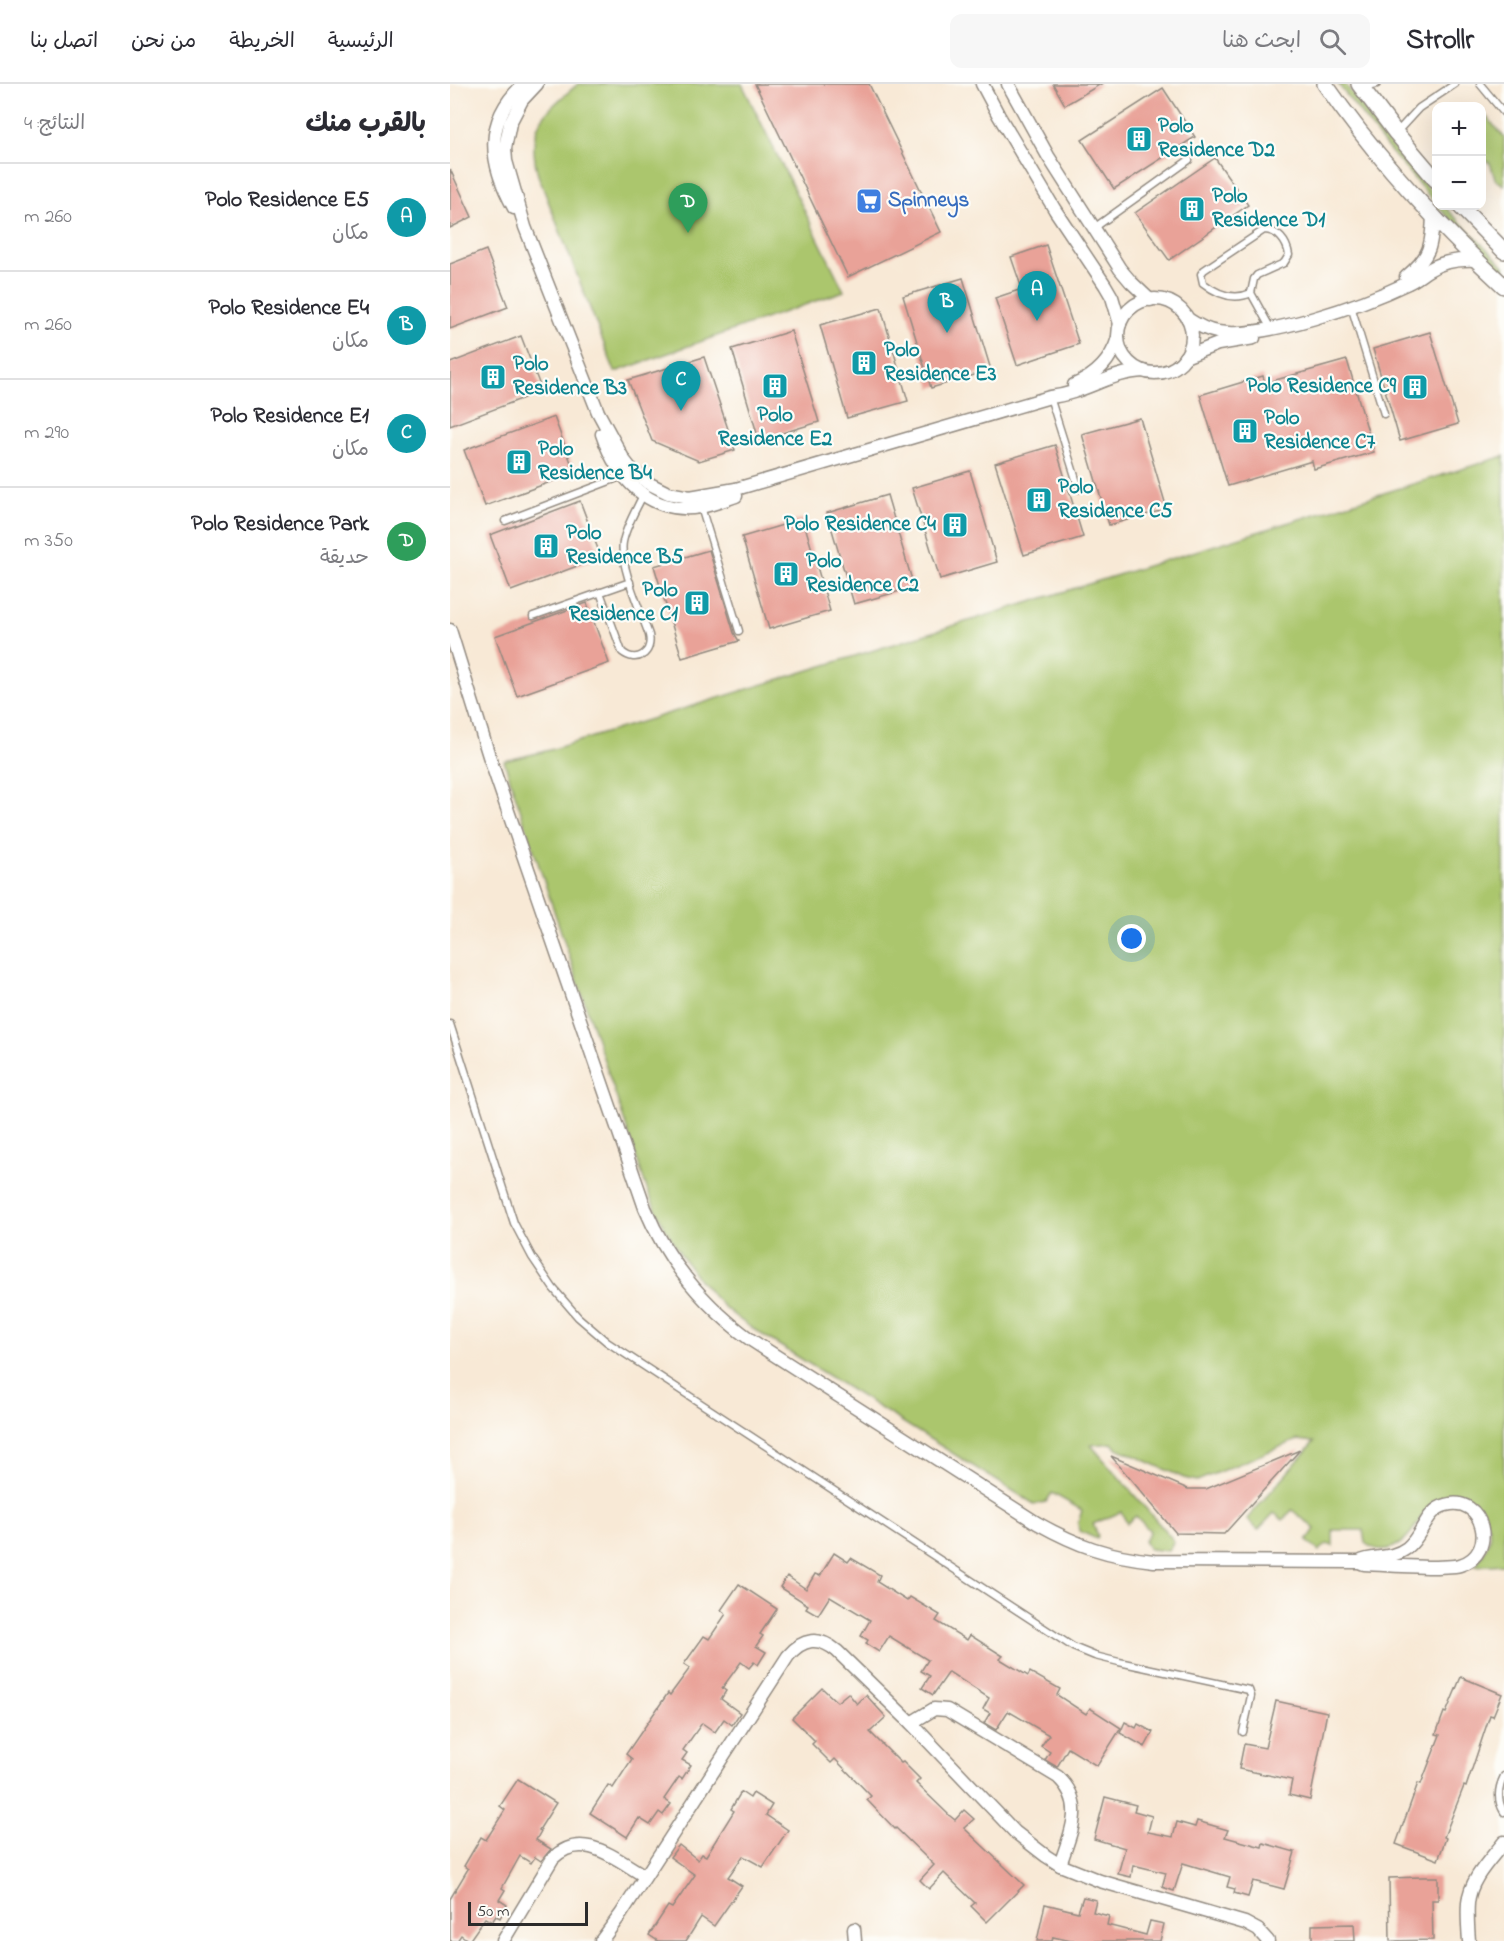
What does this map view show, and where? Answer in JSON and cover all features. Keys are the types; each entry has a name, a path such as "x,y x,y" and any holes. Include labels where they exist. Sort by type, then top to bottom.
{"street":[{"path":"524,84 508,100 502,110 497,122 493,145 499,175 525,227"},
{"path":"537,84 522,100 508,129 505,148 508,173 525,227 598,411 624,460 639,477 658,489 679,495 701,496 775,478 1050,397 1074,393 1122,374 1166,371 1173,368 1189,350 1192,335 1188,319 1183,312 1168,302 1150,300 1135,305 1120,324 1111,355 1100,369 1079,383 1050,397"},
{"path":"982,84 1022,156 1112,297 1120,324"},
{"path":"1008,84 1048,156 1094,228 1126,276 1150,300"},
{"path":"1325,84 1366,138 1433,215 1504,286"},
{"path":"1360,86 1396,133 1432,174"},
{"path":"1464,210 1504,251"},
{"path":"1394,288 1425,258 1431,243 1433,215"},
{"path":"1188,319 1202,328 1217,332 1271,329 1351,306 1408,284 1441,263 1476,260"},
{"path":"1185,357 1211,346 1259,336 1271,329"},
{"path":"1118,337 1126,358 1131,364 1144,371"},
{"path":"598,411 609,452 623,476 643,495 665,505 701,507 744,493 775,478"},
{"path":"451,634 493,767 645,1208 666,1251 695,1290 731,1325 751,1340 1037,1523 1064,1538 1103,1553 1123,1558 1154,1561 1359,1562 1412,1567 1459,1566 1473,1558 1479,1551 1482,1543 1482,1525 1469,1509 1458,1504 1446,1504 1434,1511 1420,1535 1406,1548 1388,1557 1364,1559 1359,1562"},
{"path":"601,1941 753,1707 795,1647 806,1642 817,1641 828,1644 910,1723 1015,1832 1060,1865 1100,1881 1245,1923 1258,1930 1268,1941"},
{"path":"910,1723 934,1709 947,1710 1058,1777 1067,1785 1075,1806 1074,1818 1060,1865"},
{"path":"1468,1941 1470,1891 1504,1842"},
{"path":"503,1941 553,1858 561,1850 584,1845 595,1848 645,1876"}],"lane":[{"path":"1360,86 1377,84"},
{"path":"1396,133 1419,108 1455,84"},
{"path":"1480,84 1504,113"},
{"path":"1094,228 1189,160"},
{"path":"1251,293 1234,297 1223,294 1203,283 1201,274 1259,232 1270,230 1276,232 1287,247 1287,260 1280,266 1257,275 1251,293 1271,329"},
{"path":"1351,306 1384,414"},
{"path":"1050,397 1079,489"},
{"path":"505,521 623,476"},
{"path":"600,592 622,652 633,658 640,657 650,648 651,642 624,561 623,541 643,495"},
{"path":"701,507 739,631"},
{"path":"533,616 630,582"},
{"path":"450,1024 514,1222 532,1257 553,1288 578,1317 617,1348 1073,1647 1119,1662 1249,1690 1251,1696 1243,1732"},
{"path":"1504,1776 1499,1792 1504,1812"}],"green space":[{"path":"578,84 742,84 844,291 615,372 538,175 535,158 534,145 540,122 555,104"},
{"path":"1338,84 1345,84 1389,142 1432,192 1432,199 1385,145"},
{"path":"1486,117 1504,137 1504,185 1495,179 1490,163 1486,160"},
{"path":"1441,210 1448,210 1504,266 1504,273"},
{"path":"1504,456 1504,1564 1475,1566 1489,1541 1488,1526 1478,1512 1453,1499 1436,1502 1423,1514 1405,1540 1388,1549 1370,1547 1365,1543 1363,1530 1333,1530 1333,1546 1327,1544 1319,1551 1307,1541 1315,1529 1292,1510 1283,1520 1274,1513 1258,1530 1247,1519 1314,1442 1297,1440 1197,1481 1184,1478 1115,1447 1112,1443 1091,1445 1174,1541 1168,1551 1149,1549 1144,1541 1150,1531 1136,1516 1127,1523 1121,1512 1093,1524 1097,1539 1079,1531 1078,1523 1082,1510 1052,1493 1046,1502 1034,1504 750,1327 724,1307 688,1266 662,1223 648,1192 504,761 550,750"}],"building":[{"name":"Spinneys","path":"755,84 869,84 941,232 848,277"},
{"path":"1053,84 1101,84 1065,105"},
{"name":"Polo Residence D2","path":"1163,88 1195,137 1114,189 1082,140"},
{"name":"Polo Residence D1","path":"1215,158 1248,205 1169,260 1135,213"},
{"path":"450,169 472,217 450,228"},
{"path":"1046,245 1079,344 1017,365 995,298 1022,289 1011,257"},
{"path":"486,250 508,307 450,329 450,264"},
{"path":"963,278 991,370 931,388 903,296"},
{"name":"Polo Residence E3","path":"881,308 908,401 847,418 820,325"},
{"name":"Polo Residence E2","path":"791,331 819,422 759,440 732,349"},
{"name":"Polo Residence C9","path":"1430,332 1458,424 1400,441 1373,349"},
{"name":"Polo Residence B3","path":"521,336 542,391 450,426 450,363"},
{"path":"704,357 735,450 699,461 652,441 628,380"},
{"path":"1347,360 1374,452 1314,469 1312,461 1228,486 1200,395 1263,376 1265,383"},
{"name":"Polo Residence B4","path":"554,417 575,473 485,506 464,450"},
{"path":"1140,418 1167,509 1109,525 1082,434"},
{"name":"Polo Residence C5","path":"1055,445 1083,537 1024,555 995,463"},
{"name":"Polo Residence C4","path":"970,471 997,562 940,579 912,488"},
{"path":"887,495 914,587 854,604 827,513"},
{"name":"Polo Residence B5","path":"580,501 601,557 511,591 490,535"},
{"name":"Polo Residence C2","path":"803,519 830,611 769,629 742,537"},
{"name":"Polo Residence C1","path":"709,550 734,633 739,641 682,658 654,566"},
{"path":"587,603 609,663 517,696 495,636"},
{"path":"1300,1450 1224,1534 1176,1533 1111,1456 1188,1489 1206,1489"},
{"path":"834,1553 848,1562 851,1558 880,1575 877,1582 907,1601 910,1597 940,1615 936,1621 967,1640 970,1635 1003,1656 1000,1659 1028,1676 1030,1672 1060,1689 1057,1695 1086,1714 1090,1708 1121,1728 1097,1766 1068,1748 1057,1767 1045,1760 1050,1752 1041,1746 1049,1735 1008,1711 996,1730 984,1723 990,1713 983,1709 989,1698 949,1672 933,1695 922,1688 930,1676 921,1671 928,1660 889,1636 879,1652 866,1644 868,1640 861,1636 870,1620 830,1596 818,1615 806,1608 808,1605 780,1587 787,1576 806,1589 815,1574 820,1576"},
{"path":"739,1584 777,1609 760,1634 763,1636 756,1646 766,1652 758,1665 754,1662 749,1668 741,1662 722,1688 726,1691 721,1699 740,1713 732,1725 724,1719 715,1732 702,1723 683,1750 687,1753 682,1760 691,1765 682,1779 679,1777 664,1799 671,1804 663,1815 659,1812 650,1825 639,1818 627,1837 590,1813 608,1785 613,1788 632,1759 626,1754 668,1693 670,1695 690,1668 684,1664 704,1636 709,1639 726,1614 721,1610"},
{"path":"1461,1677 1502,1694 1493,1716 1490,1715 1466,1787 1464,1786 1444,1837 1446,1838 1438,1860 1396,1844 1418,1783 1421,1784 1440,1735 1436,1734 1444,1712 1446,1713"},
{"path":"822,1688 837,1702 848,1693 857,1704 866,1695 886,1717 870,1732 920,1779 916,1783 950,1816 955,1820 964,1810 974,1819 964,1828 1024,1885 987,1922 971,1906 975,1903 944,1873 929,1889 920,1880 934,1865 867,1800 871,1796 835,1759 831,1763 812,1744 815,1741 792,1718"},
{"path":"1276,1701 1327,1712 1310,1800 1289,1795 1292,1780 1239,1769 1244,1744 1265,1748"},
{"path":"1125,1722 1136,1728 1138,1724 1153,1732 1145,1747 1120,1733"},
{"path":"518,1779 556,1803 539,1830 541,1831 536,1840 551,1849 541,1861 535,1857 531,1863 520,1856 502,1888 505,1890 499,1900 507,1905 500,1918 496,1916 492,1922 485,1918 469,1941 461,1935 457,1941 450,1941 450,1899 468,1869 464,1866 481,1837 486,1840 505,1810 500,1806"},
{"path":"741,1792 750,1798 753,1793 772,1805 766,1815 788,1830 763,1867 743,1856 728,1877 742,1886 714,1926 701,1917 686,1941 658,1941 649,1935 668,1906 672,1908 695,1875 670,1857 679,1845 698,1860 702,1854 706,1856 734,1811 731,1809"},
{"path":"1105,1797 1136,1805 1134,1811 1152,1816 1148,1832 1173,1837 1177,1822 1195,1827 1197,1821 1228,1830 1225,1837 1262,1847 1263,1843 1295,1852 1284,1889 1253,1881 1248,1897 1234,1893 1235,1889 1227,1887 1230,1877 1183,1863 1174,1891 1162,1887 1166,1873 1133,1865 1131,1877 1118,1874 1125,1848 1094,1839"},
{"path":"1438,1877 1438,1900 1432,1900 1433,1940 1390,1941 1389,1878"},
{"path":"1083,1897 1096,1900 1093,1912 1109,1916 1107,1925 1146,1935 1150,1921 1164,1924 1160,1941 1071,1941 1053,1937 1052,1941 1037,1941 1045,1904 1078,1912"},
{"path":"1354,1924 1355,1941 1312,1941 1312,1925"}],"place":[{"name":"Polo Residence D2","path":"1139,139"},
{"name":"Spinneys","path":"869,201"},
{"name":"Polo Residence D1","path":"1192,209"},
{"name":"Polo Residence Park","path":"688,233"},
{"name":"Polo Residence E5","path":"1037,321"},
{"name":"Polo Residence E4","path":"947,333"},
{"name":"Polo Residence E3","path":"864,363"},
{"name":"Polo Residence B3","path":"493,377"},
{"name":"Polo Residence E2","path":"775,386"},
{"name":"Polo Residence C9","path":"1415,387"},
{"name":"Polo Residence E1","path":"681,411"},
{"name":"Polo Residence C7","path":"1245,431"},
{"name":"Polo Residence B4","path":"519,462"},
{"name":"Polo Residence C5","path":"1039,500"},
{"name":"Polo Residence C4","path":"955,525"},
{"name":"Polo Residence B5","path":"546,546"},
{"name":"Polo Residence C2","path":"786,574"},
{"name":"Polo Residence C1","path":"697,603"}]}
